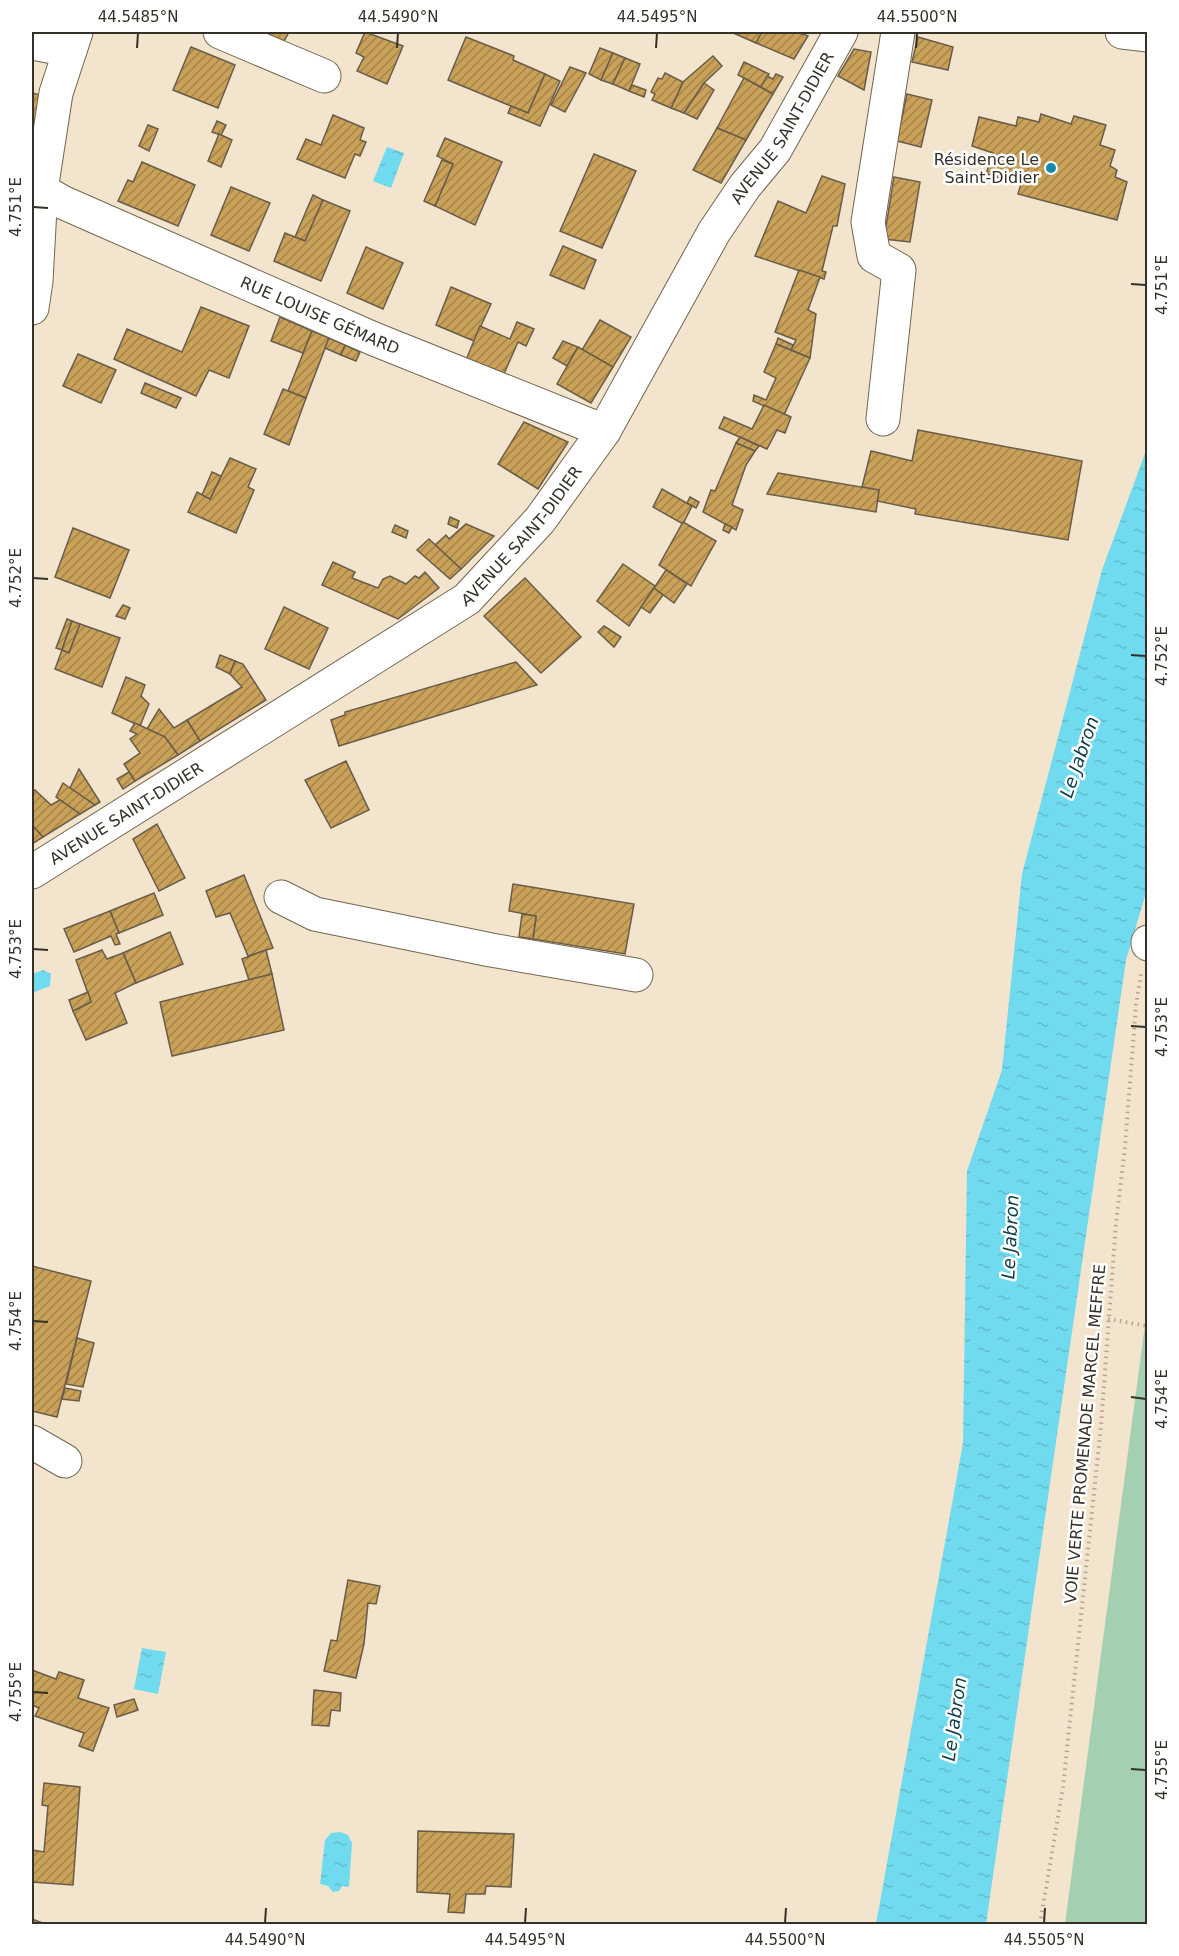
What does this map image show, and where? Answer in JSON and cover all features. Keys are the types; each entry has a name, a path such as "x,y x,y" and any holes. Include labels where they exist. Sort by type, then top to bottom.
{"street":[{"path":"220,32 324,76"},
{"name":"AVENUE SAINT-DIDIER","path":"32,872 466,599 540,520 604,431 714,232 745,186 775,150 841,32"},
{"path":"883,419 899,270 874,256 868,222 898,32"},
{"path":"1122,32 1148,35"},
{"path":"32,44 73,41 56,93 41,190 33,290"},
{"name":"RUE LOUISE GÉMARD","path":"41,190 62,202 374,339 604,431"},
{"path":"281,897 315,914 491,950 636,975"},
{"path":"32,1442 65,1461"}],"path":[{"name":"VOIE VERTE PROMENADE MARCEL MEFFRE","path":"1040,1924 1064,1776 1101,1426 1108,1319 1136,1005 1147,943"},
{"path":"1108,1319 1148,1326"}],"green space":[{"path":"1147,1310 1147,1924 1065,1924"}],"water":[{"path":"387,147 404,153 391,188 373,181"},
{"name":"Le Jabron","path":"1147,448 1148,886 1126,960 986,1924 876,1924 963,1443 967,1171 1002,1070 1022,874 1102,570"},
{"path":"43,970 51,974 50,986 32,993 32,974"},
{"path":"142,1648 166,1652 158,1694 134,1689"},
{"path":"340,1832 348,1835 352,1843 349,1887 342,1886 339,1891 333,1892 328,1886 320,1884 325,1840 331,1833"}],"building":[{"path":"262,32 289,32 284,41"},
{"path":"365,32 403,46 387,84 357,71 364,57 356,53"},
{"path":"731,32 762,32 756,43"},
{"path":"762,32 797,32 808,36 794,59 756,43"},
{"path":"466,37 514,56 513,60 545,74 528,113 448,80"},
{"path":"918,37 953,47 948,70 912,62"},
{"path":"191,47 235,65 218,108 173,90"},
{"path":"600,48 613,53 601,80 589,74"},
{"path":"854,49 871,52 864,90 838,76"},
{"path":"613,53 625,58 613,84 601,80"},
{"path":"713,56 722,66 704,83 684,113 671,108 683,82"},
{"path":"625,58 640,64 629,91 613,84"},
{"path":"744,62 769,74 761,87 738,75"},
{"path":"570,67 586,73 565,112 551,105"},
{"path":"665,73 683,82 671,108 652,100 655,94 651,92 658,78 662,79"},
{"path":"545,74 560,81 540,126 508,113 511,106 528,113"},
{"path":"776,74 783,77 773,94 761,87 767,76 773,79"},
{"path":"744,78 773,94 746,140 717,128"},
{"path":"704,83 714,90 697,119 684,113"},
{"path":"632,85 646,90 644,97 629,91"},
{"path":"32,93 41,95 32,144"},
{"path":"907,94 932,100 921,147 897,141"},
{"name":"Résidence Le Saint-Didier","path":"1041,114 1071,124 1074,116 1106,125 1100,145 1115,150 1110,166 1117,170 1115,177 1127,182 1117,220 1018,194 1021,184 986,174 993,153 972,146 979,117 1016,126 1018,117 1039,122"},
{"path":"333,115 364,128 360,140 366,142 360,156 355,154 345,178 297,159 306,139 321,145"},
{"path":"217,121 226,125 221,135 212,132"},
{"path":"148,125 158,129 149,151 139,146"},
{"path":"717,128 746,140 721,183 693,170"},
{"path":"219,134 232,140 221,167 208,161"},
{"path":"445,138 502,162 475,225 435,206 453,164 437,156"},
{"path":"594,154 636,171 602,248 560,231"},
{"path":"442,160 453,164 435,206 424,201"},
{"path":"142,162 195,185 178,226 118,201 128,180 133,182"},
{"path":"822,176 845,184 837,226 833,226 822,271 826,272 824,279 755,256 778,201 806,213"},
{"path":"894,177 920,182 910,242 884,239"},
{"path":"231,187 270,203 249,251 211,235"},
{"path":"313,195 323,200 305,241 295,237"},
{"path":"323,200 350,211 321,281 274,261 285,233 305,241"},
{"path":"563,246 596,260 584,289 550,275"},
{"path":"366,247 403,263 383,309 347,293"},
{"path":"799,270 820,277 808,310 816,314 810,358 791,350 796,340 775,332"},
{"path":"451,287 491,304 474,341 436,325"},
{"path":"201,307 249,326 229,378 209,370 196,396 114,359 127,329 182,352"},
{"path":"280,317 312,331 303,353 271,341"},
{"path":"600,320 631,337 613,367 582,350"},
{"path":"517,322 534,329 526,346 518,342 503,376 466,360 480,326 510,339"},
{"path":"312,331 329,338 306,398 288,391"},
{"path":"329,338 345,345 341,355 325,348"},
{"path":"778,338 793,345 791,350 776,344"},
{"path":"563,341 578,347 567,366 553,358"},
{"path":"776,344 810,358 784,415 753,401 754,395 766,400 776,378 764,372"},
{"path":"345,345 360,352 356,361 341,355"},
{"path":"578,347 613,367 591,403 557,384"},
{"path":"78,354 116,370 101,403 63,386"},
{"path":"145,383 181,398 176,408 141,393"},
{"path":"283,389 306,398 289,445 264,434"},
{"path":"764,405 791,417 785,433 777,430 767,449 719,428 724,417 752,429"},
{"path":"524,422 568,442 538,489 498,464"},
{"path":"918,430 1082,461 1068,540 915,514 916,509 877,501 879,490 862,487 871,451 912,461"},
{"path":"740,437 759,446 755,451 736,443"},
{"path":"736,443 755,451 746,465 732,505 743,510 736,530 703,512 711,490 715,491"},
{"path":"230,458 256,469 248,487 254,490 236,533 188,512 197,492 210,499"},
{"path":"212,472 221,476 210,499 202,495"},
{"path":"778,473 879,490 876,512 767,494"},
{"path":"662,489 692,506 683,524 653,507"},
{"path":"690,497 699,502 696,508 687,503"},
{"path":"450,517 459,521 457,528 448,524"},
{"path":"683,522 716,541 691,586 659,565"},
{"path":"466,524 494,536 461,569 435,545 446,535 449,539"},
{"path":"725,524 732,527 729,533 723,530"},
{"path":"395,525 408,531 406,538 392,532"},
{"path":"73,528 129,550 110,598 55,577"},
{"path":"429,539 461,569 450,579 417,550"},
{"path":"333,562 355,572 352,578 378,588 383,579 390,576 406,584 415,576 419,578 425,572 439,588 398,619 322,585"},
{"path":"623,564 655,586 629,626 597,601"},
{"path":"666,570 687,584 674,603 654,588"},
{"path":"525,578 581,637 541,673 484,616"},
{"path":"654,588 663,595 650,613 641,607"},
{"path":"123,605 130,608 125,619 116,616"},
{"path":"284,607 328,628 309,669 265,649"},
{"path":"67,619 72,621 62,650 56,648"},
{"path":"72,621 80,624 69,653 62,650"},
{"path":"80,624 120,638 102,687 55,669 62,650 69,653"},
{"path":"604,626 621,637 614,647 598,632"},
{"path":"220,655 235,661 230,674 216,667"},
{"path":"235,661 243,664 266,700 200,741 187,720 242,687 230,674"},
{"path":"516,662 537,685 339,746 331,720 345,715 345,712"},
{"path":"126,677 145,685 141,696 149,704 140,726 112,713"},
{"path":"159,709 174,728 187,720 200,741 178,755 165,737 147,729"},
{"path":"135,723 165,737 178,755 135,781 124,764 140,753 130,739 137,734 130,731"},
{"path":"346,761 369,810 331,828 305,780"},
{"path":"79,769 100,802 95,805 70,788"},
{"path":"129,772 135,781 123,789 117,779"},
{"path":"63,783 95,805 80,814 56,797"},
{"path":"35,790 51,805 60,800 80,814 43,837 32,825 32,792"},
{"path":"157,824 185,878 159,891 133,839"},
{"path":"32,825 43,837 32,844"},
{"path":"244,875 273,948 248,956 230,913 216,917 206,891"},
{"path":"513,884 634,904 625,954 533,939 536,916 509,911"},
{"path":"154,893 163,915 119,933 110,911"},
{"path":"110,911 119,933 116,934 120,944 115,945 111,936 74,952 64,929"},
{"path":"522,914 536,916 533,939 519,937"},
{"path":"170,932 183,964 136,983 123,953"},
{"path":"102,950 107,959 123,953 136,983 115,993 127,1023 86,1040 73,1011 91,1002 76,960"},
{"path":"266,950 272,974 249,980 242,959"},
{"path":"272,974 284,1030 172,1056 160,1002"},
{"path":"88,992 91,1002 73,1011 69,1000"},
{"path":"32,1266 91,1281 57,1417 32,1411"},
{"path":"77,1338 94,1343 83,1387 66,1384"},
{"path":"65,1388 81,1391 79,1401 62,1399"},
{"path":"348,1580 380,1586 376,1604 368,1603 364,1644 356,1678 324,1671 331,1640 337,1641"},
{"path":"32,1670 56,1679 59,1672 84,1680 78,1698 109,1708 93,1751 79,1746 84,1733 35,1716 39,1708 32,1705"},
{"path":"314,1690 341,1693 340,1711 331,1710 329,1726 312,1725"},
{"path":"134,1699 138,1710 117,1717 114,1705"},
{"path":"44,1783 80,1787 73,1885 32,1882 32,1850 44,1852 48,1806 42,1805"},
{"path":"418,1831 514,1834 511,1887 486,1886 485,1894 466,1894 464,1913 448,1912 450,1894 417,1892"},
{"path":"32,1919 45,1924 32,1924"}],"place":[{"name":"Résidence Le Saint-Didier","path":"1051,168"}]}
